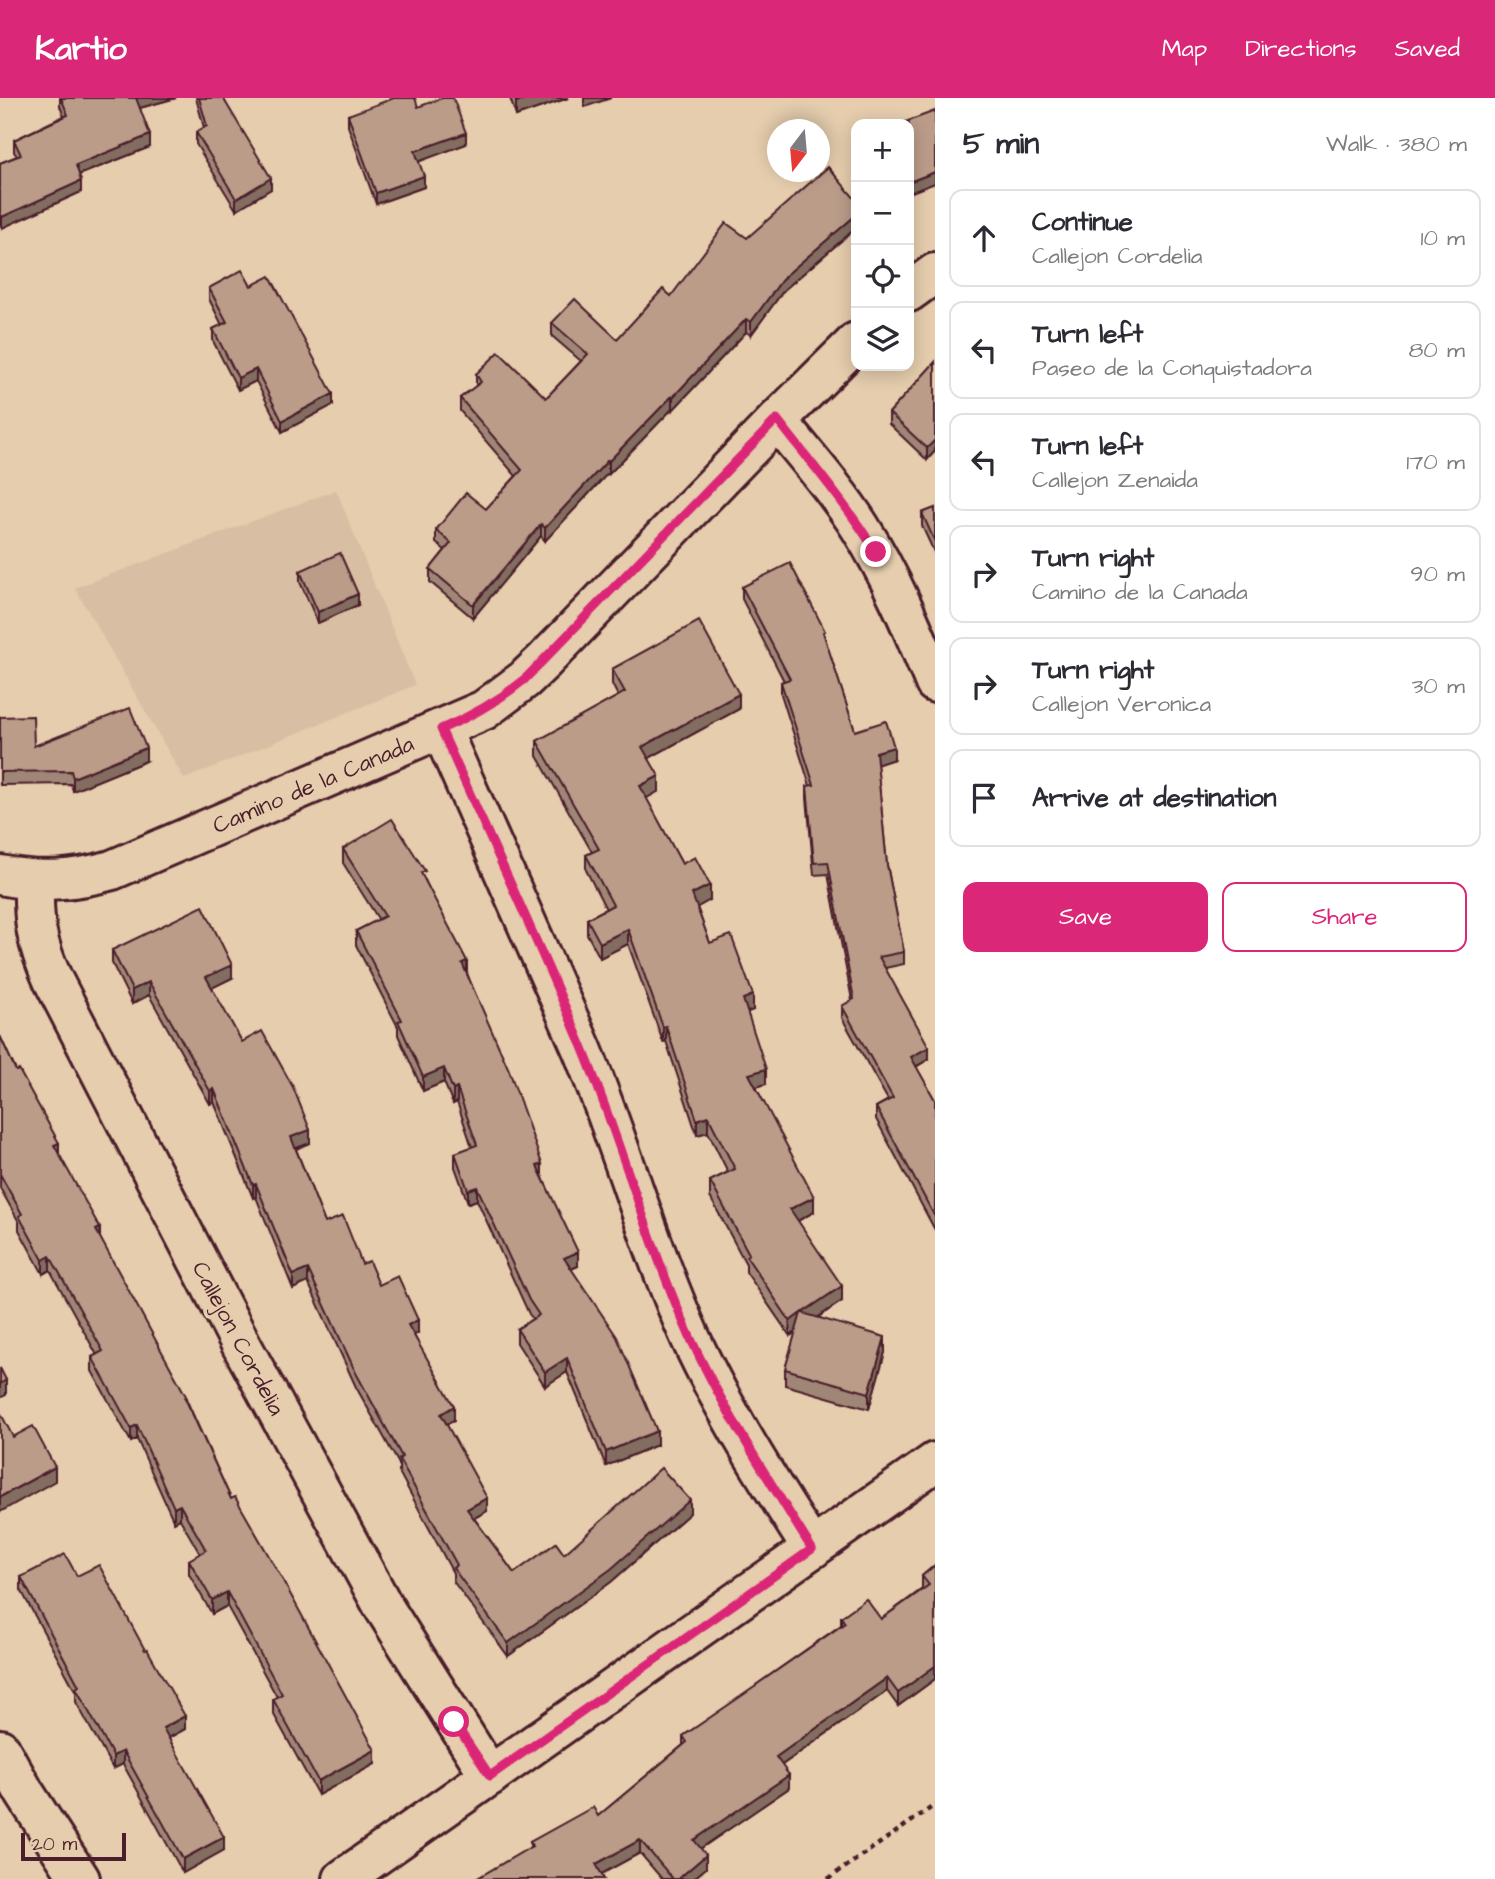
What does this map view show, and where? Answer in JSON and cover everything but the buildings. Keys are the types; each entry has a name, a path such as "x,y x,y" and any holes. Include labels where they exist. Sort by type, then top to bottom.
{"street":[{"path":"914,288 935,273"},
{"name":"Camino de la Canada","path":"17,878 60,881 112,870 484,710 524,680 777,419 851,347"},
{"path":"777,419 847,508 876,552 905,608 935,683"},
{"path":"441,729 583,1048 661,1265 691,1340 735,1424 812,1549"},
{"name":"Callejon Cordelia","path":"17,878 41,955 53,980 242,1346 383,1606 490,1776"},
{"path":"342,1879 935,1462"},
{"path":"0,1749 79,1879"}],"path":[{"path":"828,1879 935,1805"}],"shaded area":[{"path":"336,490 415,685 184,779 75,588"}],"route":[{"path":"454,1722 490,1776 812,1549 751,1452 691,1340 661,1265 583,1048 441,729 484,710 524,680 777,419 841,500 876,552"}]}
